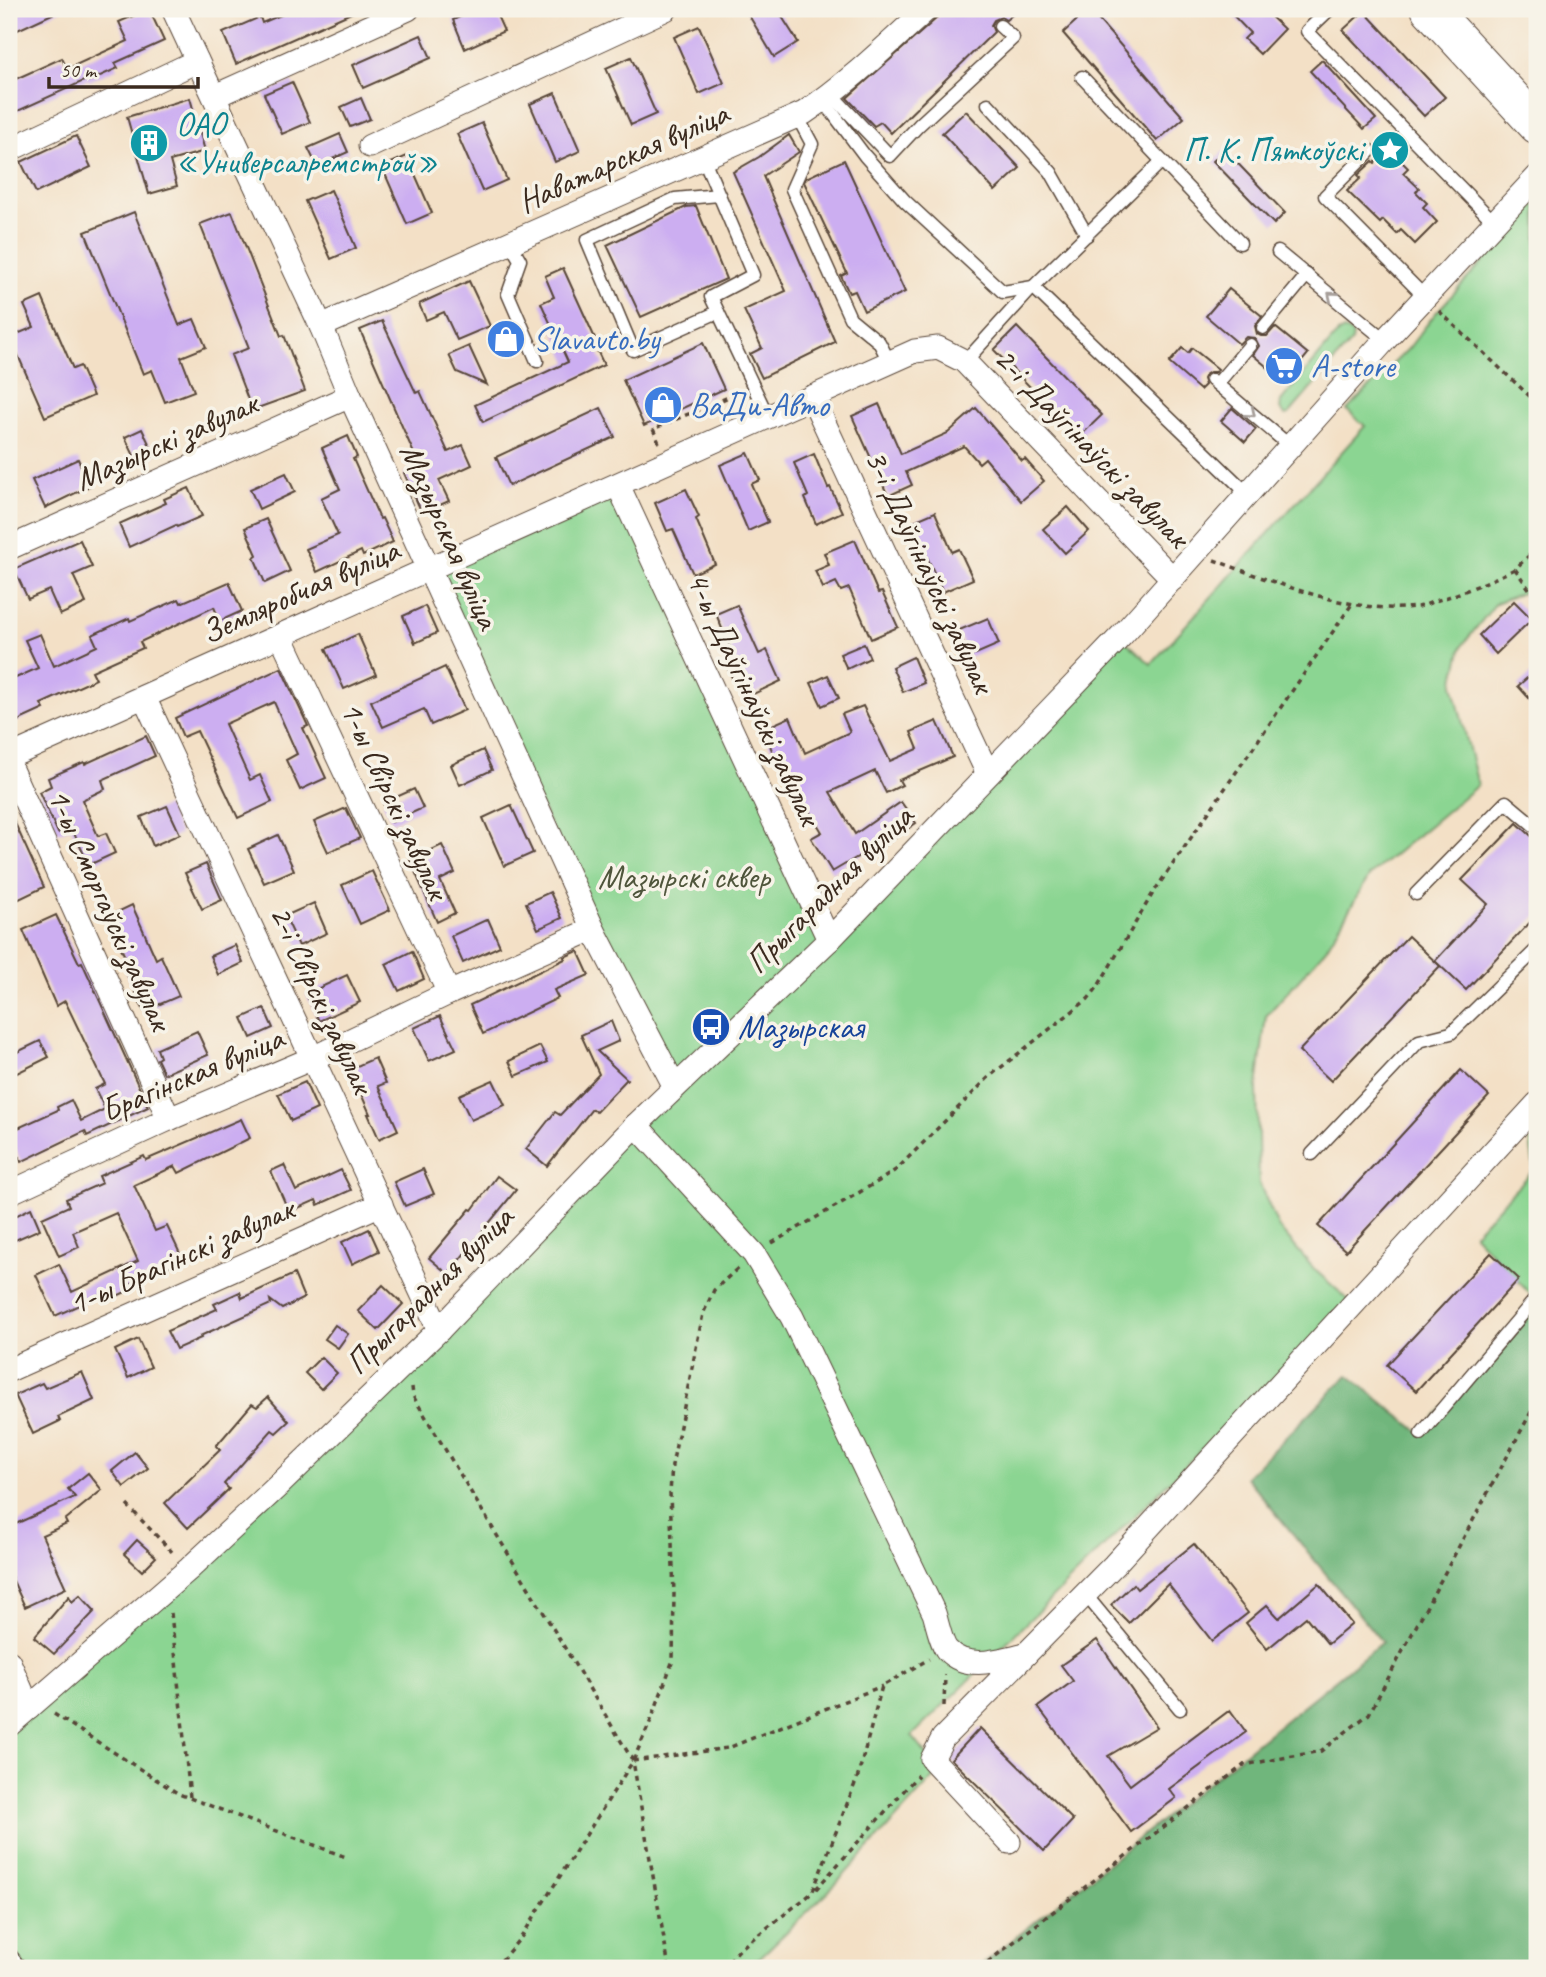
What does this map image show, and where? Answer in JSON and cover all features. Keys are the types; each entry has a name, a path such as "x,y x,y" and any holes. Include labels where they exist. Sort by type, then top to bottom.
{"main road":[{"path":"1430,9 1537,125"}],"street":[{"name":"Мазырская вуліца","path":"173,9 321,326 428,570 593,929 675,1087"},
{"path":"215,96 408,9"},
{"path":"370,146 666,9"},
{"name":"Наватарская вуліца","path":"321,326 797,116 827,97 927,9"},
{"path":"9,150 197,61"},
{"name":"Прыгарадная вуліца","path":"9,1725 189,1569 279,1485 439,1330 636,1125 829,940 1122,635 1385,340 1537,177"},
{"name":"Земляробчая вуліца","path":"9,757 915,351 938,348 964,361"},
{"name":"2-і Даўгінаўскі завулак","path":"964,361 1173,579"},
{"name":"Мазырскі завулак","path":"9,548 350,396"},
{"name":"3-і Даўгінаўскі завулак","path":"812,397 988,774"},
{"name":"4-ы Даўгінаўскі завулак","path":"618,485 829,940"},
{"name":"1-ы Свірскі завулак","path":"281,636 449,993"},
{"name":"2-і Свірскі завулак","path":"144,697 439,1330"},
{"name":"1-ы Сморгаўскі завулак","path":"9,765 169,1119"},
{"name":"Брагінская вуліца","path":"9,1193 169,1119 313,1058 449,993 593,929"},
{"path":"1009,1842 932,1759 943,1738 1085,1594 1537,1104"},
{"path":"636,1125 754,1254 798,1329 934,1613 946,1649 962,1660 989,1662 1026,1654"},
{"name":"1-ы Брагінскі завулак","path":"9,1370 381,1203"},
{"path":"9,1662 32,1705"}],"lane":[{"path":"1330,9 1307,31 1494,222"},
{"path":"827,97 890,156 919,125 1013,38 1000,26"},
{"path":"1082,77 1240,243"},
{"path":"827,97 865,156 905,201 1003,292 1033,287"},
{"path":"988,104 1051,172 1087,235"},
{"path":"797,116 812,144 792,188 850,318 878,342 890,363"},
{"path":"1370,151 1325,196 1424,297"},
{"path":"703,157 754,275 711,297 768,417"},
{"path":"964,361 1033,287 1162,160"},
{"path":"718,312 633,350 587,240 675,199 719,195"},
{"path":"510,243 520,260 508,294 537,361"},
{"path":"1278,252 1385,340"},
{"path":"1263,328 1307,275"},
{"path":"1033,287 1248,494"},
{"path":"1250,345 1214,382 1290,446"},
{"path":"1416,894 1506,802 1537,828"},
{"path":"1312,1154 1419,1041 1451,1033 1537,949"},
{"path":"1421,1434 1537,1297"},
{"path":"1085,1594 1180,1709"},
{"path":"9,1953 20,1968"}],"path":[{"path":"1424,297 1537,403"},
{"path":"1195,554 1278,583 1352,604 1380,608 1417,607 1454,595 1515,569 1537,548"},
{"path":"1515,569 1537,600"},
{"path":"495,1968 522,1936 633,1761 673,1660 674,1593 670,1493 672,1465 702,1314 714,1290 754,1254 897,1169 990,1076 1088,999 1153,893 1352,604"},
{"path":"408,1361 413,1396 633,1761 669,1968"},
{"path":"980,1968 1244,1765 1321,1751 1369,1714 1537,1401"},
{"path":"127,1505 189,1569"},
{"path":"169,1586 190,1798"},
{"path":"633,1761 728,1748 882,1686 946,1649"},
{"path":"943,1738 946,1649"},
{"path":"812,1893 858,1776 882,1686"},
{"path":"32,1705 178,1794 346,1857"},
{"path":"722,1968 741,1948 812,1893 932,1759"}],"green space":[{"path":"1537,202 1537,596 1532,589 1496,603 1462,646 1453,684 1478,785 1370,875 1326,949 1266,1016 1257,1087 1259,1183 1279,1228 1315,1270 1351,1302 912,1736 940,1771 835,1885 749,1968 9,1968 9,1727 190,1570 1122,638 1151,664 1365,426 1347,410 1408,349 1435,314"},
{"path":"1344,330 1353,336 1352,341 1289,414 1285,415 1280,409 1281,401 1338,333"},
{"name":"Мазырскі сквер","path":"618,485 829,940 675,1087 428,570"},
{"path":"1537,1104 1535,1299 1473,1234 1534,1170 1527,1114"},
{"path":"1537,1297 1537,1968 978,1968 1382,1642 1246,1477 1348,1375 1421,1433"}],"building":[{"path":"9,9 63,9 9,34"},
{"path":"149,9 164,41 115,63 118,68 9,115 9,82 62,58 67,69 128,41 119,22"},
{"path":"295,9 360,9 236,64 223,33 260,17 262,23"},
{"path":"477,9 494,9 504,31 465,49 453,20"},
{"path":"745,9 777,9 798,42 774,57"},
{"path":"941,9 1019,9 1006,20 1001,17 994,20 991,25 994,32 891,133 881,122 874,126 847,98 936,19"},
{"path":"1089,9 1184,118 1157,141 1063,33"},
{"path":"1227,9 1263,9 1284,29 1260,54 1244,39 1250,33"},
{"path":"1364,11 1445,97 1424,116 1343,30"},
{"path":"699,26 724,83 699,94 674,37"},
{"path":"421,35 431,58 363,88 353,65"},
{"path":"631,57 656,114 631,125 606,68"},
{"path":"1322,60 1376,119 1364,129 1310,71"},
{"path":"292,82 310,122 282,134 264,94"},
{"path":"555,93 580,151 555,162 530,104"},
{"name":"ОАО «Универсалремстрой»","path":"190,98 205,151 170,161 177,186 149,194 127,117"},
{"path":"361,98 370,119 350,127 341,107"},
{"path":"966,111 1020,168 995,191 942,133"},
{"path":"482,123 507,180 482,191 457,134"},
{"path":"340,134 348,152 317,166 308,148"},
{"path":"789,135 799,152 763,176 835,342 762,378 750,354 762,348 744,310 786,291 733,172"},
{"path":"76,136 91,167 36,193 21,162"},
{"path":"1389,149 1408,168 1403,173 1419,188 1416,192 1427,203 1423,207 1437,222 1415,244 1401,230 1397,234 1383,220 1380,223 1347,191 1361,178 1358,175"},
{"path":"1225,150 1285,213 1274,224 1213,161"},
{"path":"407,156 432,213 407,224 382,167"},
{"path":"844,160 905,292 864,311 855,291 849,293 841,276 847,273 804,182 806,178"},
{"path":"331,190 356,248 331,259 305,201"},
{"path":"696,206 726,279 641,317 607,245 686,207"},
{"path":"134,212 179,325 194,319 206,347 181,357 194,391 165,402 152,370 143,374 85,232"},
{"path":"232,212 305,391 252,410 231,355 249,348 200,224"},
{"path":"563,268 599,347 596,348 604,365 483,422 475,405 568,362 541,303 554,297 545,276"},
{"path":"469,281 490,326 457,340 444,312 426,320 419,304"},
{"path":"1229,289 1262,316 1255,326 1257,334 1267,336 1275,327 1308,354 1285,382 1253,355 1259,346 1255,338 1246,337 1239,344 1206,316"},
{"path":"42,297 73,369 80,366 93,396 45,417 10,337 34,327 24,305"},
{"path":"382,321 416,393 420,391 448,452 463,445 472,465 439,480 449,501 422,513 404,473 419,465 360,330"},
{"path":"1017,327 1102,415 1079,437 994,350"},
{"path":"703,343 724,389 644,426 623,380"},
{"path":"469,346 487,385 457,372 449,355"},
{"path":"1182,348 1188,353 1192,348 1218,369 1205,375 1205,385 1200,390 1169,363"},
{"path":"879,404 901,454 948,433 976,408 1022,461 1025,459 1044,481 1021,501 985,458 979,463 964,446 906,472 912,485 888,496 852,416"},
{"path":"601,408 615,437 509,486 496,457"},
{"path":"1232,408 1256,429 1245,442 1221,421"},
{"path":"142,429 155,456 138,464 125,437"},
{"path":"348,436 357,457 353,459 393,542 363,556 361,551 317,572 306,549 338,535 321,498 340,489 322,448"},
{"path":"748,453 760,480 751,484 768,522 748,531 720,465"},
{"path":"814,454 828,488 830,487 842,512 816,524 794,463"},
{"path":"78,459 90,486 45,508 32,480"},
{"path":"286,473 295,492 259,509 250,489"},
{"path":"189,488 202,516 129,547 119,524 166,503 164,499"},
{"path":"686,489 715,564 693,574 673,529 667,531 655,503"},
{"path":"1068,507 1089,531 1065,553 1043,529"},
{"path":"935,512 952,552 959,549 973,579 943,592 921,544 917,546 907,524"},
{"path":"266,519 290,571 265,583 245,528"},
{"path":"80,540 92,567 73,575 86,603 60,615 49,590 28,599 14,569"},
{"path":"855,540 878,593 882,592 898,627 871,639 849,588 841,591 836,582 823,588 815,571 829,565 824,553"},
{"path":"229,582 242,611 220,621 214,607 140,642 143,648 92,671 96,679 41,704 44,709 9,725 9,681 38,668 25,640 40,634 54,666 97,646 92,635 129,618 130,621 179,599 181,603"},
{"path":"1514,601 1532,619 1496,654 1479,635"},
{"path":"737,605 759,654 767,650 781,681 747,697 740,680 734,682 724,660 733,655 716,614"},
{"path":"425,606 437,633 415,643 403,616"},
{"path":"988,618 999,644 969,657 957,631"},
{"path":"358,634 376,675 344,689 326,649"},
{"path":"864,644 870,658 847,669 840,654"},
{"path":"913,657 924,683 903,692 892,667"},
{"path":"445,667 465,710 431,725 424,709 383,727 371,701"},
{"path":"281,668 308,726 303,728 326,778 300,790 286,760 297,754 274,702 225,724 250,780 260,775 272,802 238,818 197,731 183,737 175,718"},
{"path":"1537,669 1537,707 1518,686"},
{"path":"828,675 839,698 822,706 811,683"},
{"path":"863,706 890,761 918,749 911,732 937,721 953,757 899,780 902,785 886,793 875,771 830,792 855,834 901,802 916,823 885,845 883,842 832,872 811,838 822,832 805,804 801,805 763,729 790,717 805,753 850,732 842,714"},
{"path":"146,736 155,756 102,780 105,789 82,800 98,836 106,833 115,853 89,865 71,827 58,833 39,792 51,786 48,778"},
{"path":"483,750 492,770 460,785 451,765"},
{"path":"414,789 423,808 392,822 383,803"},
{"path":"511,805 533,853 504,866 483,818"},
{"path":"167,806 180,834 153,846 141,817"},
{"path":"346,808 360,838 328,852 314,822"},
{"path":"9,810 44,887 9,904"},
{"path":"1517,823 1537,841 1537,915 1466,990 1435,961 1488,904 1462,880"},
{"path":"278,835 294,870 264,883 248,849"},
{"path":"442,845 455,873 440,880 455,913 437,922 410,860"},
{"path":"206,864 222,900 202,909 185,873"},
{"path":"372,871 390,910 360,924 342,885"},
{"path":"550,892 562,918 538,929 526,903"},
{"path":"314,903 327,933 299,946 285,916"},
{"path":"132,905 156,959 161,956 179,996 144,1011 126,972 131,970 107,917"},
{"path":"56,915 79,963 82,962 148,1107 87,1136 85,1131 21,1162 9,1132 58,1110 57,1107 71,1100 81,1121 105,1109 95,1089 105,1084 65,1001 56,1006 23,930"},
{"path":"488,919 500,946 463,963 451,936"},
{"path":"1408,936 1440,966 1331,1081 1299,1051"},
{"path":"235,945 243,963 218,975 210,956"},
{"path":"412,951 424,979 399,991 386,964"},
{"path":"578,951 589,975 554,990 558,998 483,1034 470,1005"},
{"path":"347,975 360,1002 319,1021 306,994"},
{"path":"264,1008 273,1028 251,1038 242,1018"},
{"path":"440,1016 456,1049 429,1061 414,1028"},
{"path":"611,1021 619,1041 597,1051 627,1079 596,1112 592,1109 547,1166 526,1149 555,1112 560,1115 599,1074 581,1035"},
{"path":"197,1031 208,1055 164,1074 157,1059 160,1057 157,1049"},
{"path":"40,1041 49,1057 9,1077 9,1056"},
{"path":"540,1046 548,1062 516,1076 509,1061"},
{"path":"375,1058 386,1083 378,1086 398,1130 379,1139 350,1069"},
{"path":"1461,1070 1489,1096 1346,1251 1318,1226"},
{"path":"493,1080 505,1105 471,1120 459,1095"},
{"path":"305,1082 317,1109 291,1121 278,1094"},
{"path":"241,1119 250,1138 179,1173 175,1166 134,1185 155,1231 167,1226 183,1260 128,1285 130,1290 104,1302 101,1295 55,1316 36,1275 59,1264 72,1292 138,1261 116,1213 73,1232 79,1247 59,1256 42,1218 69,1206 66,1199 102,1183 99,1176 144,1156 146,1160"},
{"path":"284,1165 296,1191 341,1170 351,1190 318,1205 316,1200 289,1212 271,1171"},
{"path":"423,1169 434,1194 405,1206 394,1182"},
{"path":"497,1176 516,1190 448,1274 429,1258 470,1209 472,1210"},
{"path":"31,1208 40,1229 13,1241 9,1232 9,1219"},
{"path":"369,1229 379,1251 352,1264 342,1242"},
{"path":"1491,1253 1519,1279 1416,1391 1387,1365"},
{"path":"294,1274 304,1298 282,1309 270,1300 271,1304 176,1349 167,1331 217,1309 214,1304 240,1292 242,1298"},
{"path":"383,1285 403,1304 378,1330 358,1311"},
{"path":"335,1325 348,1334 338,1348 325,1339"},
{"path":"138,1339 151,1367 128,1378 115,1350"},
{"path":"321,1357 337,1373 321,1389 305,1373"},
{"path":"82,1372 94,1400 58,1417 60,1421 33,1434 15,1395 42,1383 45,1388"},
{"path":"268,1397 289,1421 276,1433 272,1430 224,1484 229,1489 188,1528 165,1503 220,1450 216,1446 252,1404 257,1407"},
{"path":"135,1452 148,1468 124,1487 112,1471"},
{"path":"88,1473 102,1490 65,1520 67,1524 42,1535 66,1588 25,1607 9,1572 9,1527 75,1497 68,1489"},
{"path":"137,1540 156,1557 142,1571 124,1554"},
{"path":"1194,1544 1248,1613 1212,1641 1168,1584 1129,1623 1111,1605 1133,1584 1137,1589"},
{"path":"1319,1584 1352,1624 1328,1644 1306,1617 1267,1649 1246,1623 1267,1605 1279,1618"},
{"path":"80,1595 95,1611 54,1654 34,1637 69,1596 72,1602"},
{"path":"1097,1640 1157,1727 1108,1756 1130,1785 1230,1710 1246,1732 1169,1789 1176,1798 1131,1832 1038,1707 1073,1681 1061,1665"},
{"path":"980,1728 1073,1820 1044,1851 951,1759"}],"place":[{"name":"ОАО «Универсалремстрой»","path":"149,143"},
{"name":"П. К. Пяткоўскі","path":"1390,150"},
{"name":"Slavavto.by","path":"506,339"},
{"name":"А-store","path":"1284,366"},
{"name":"ВаДи-Авто","path":"663,405"},
{"name":"Мазырская","path":"711,1027"}]}
